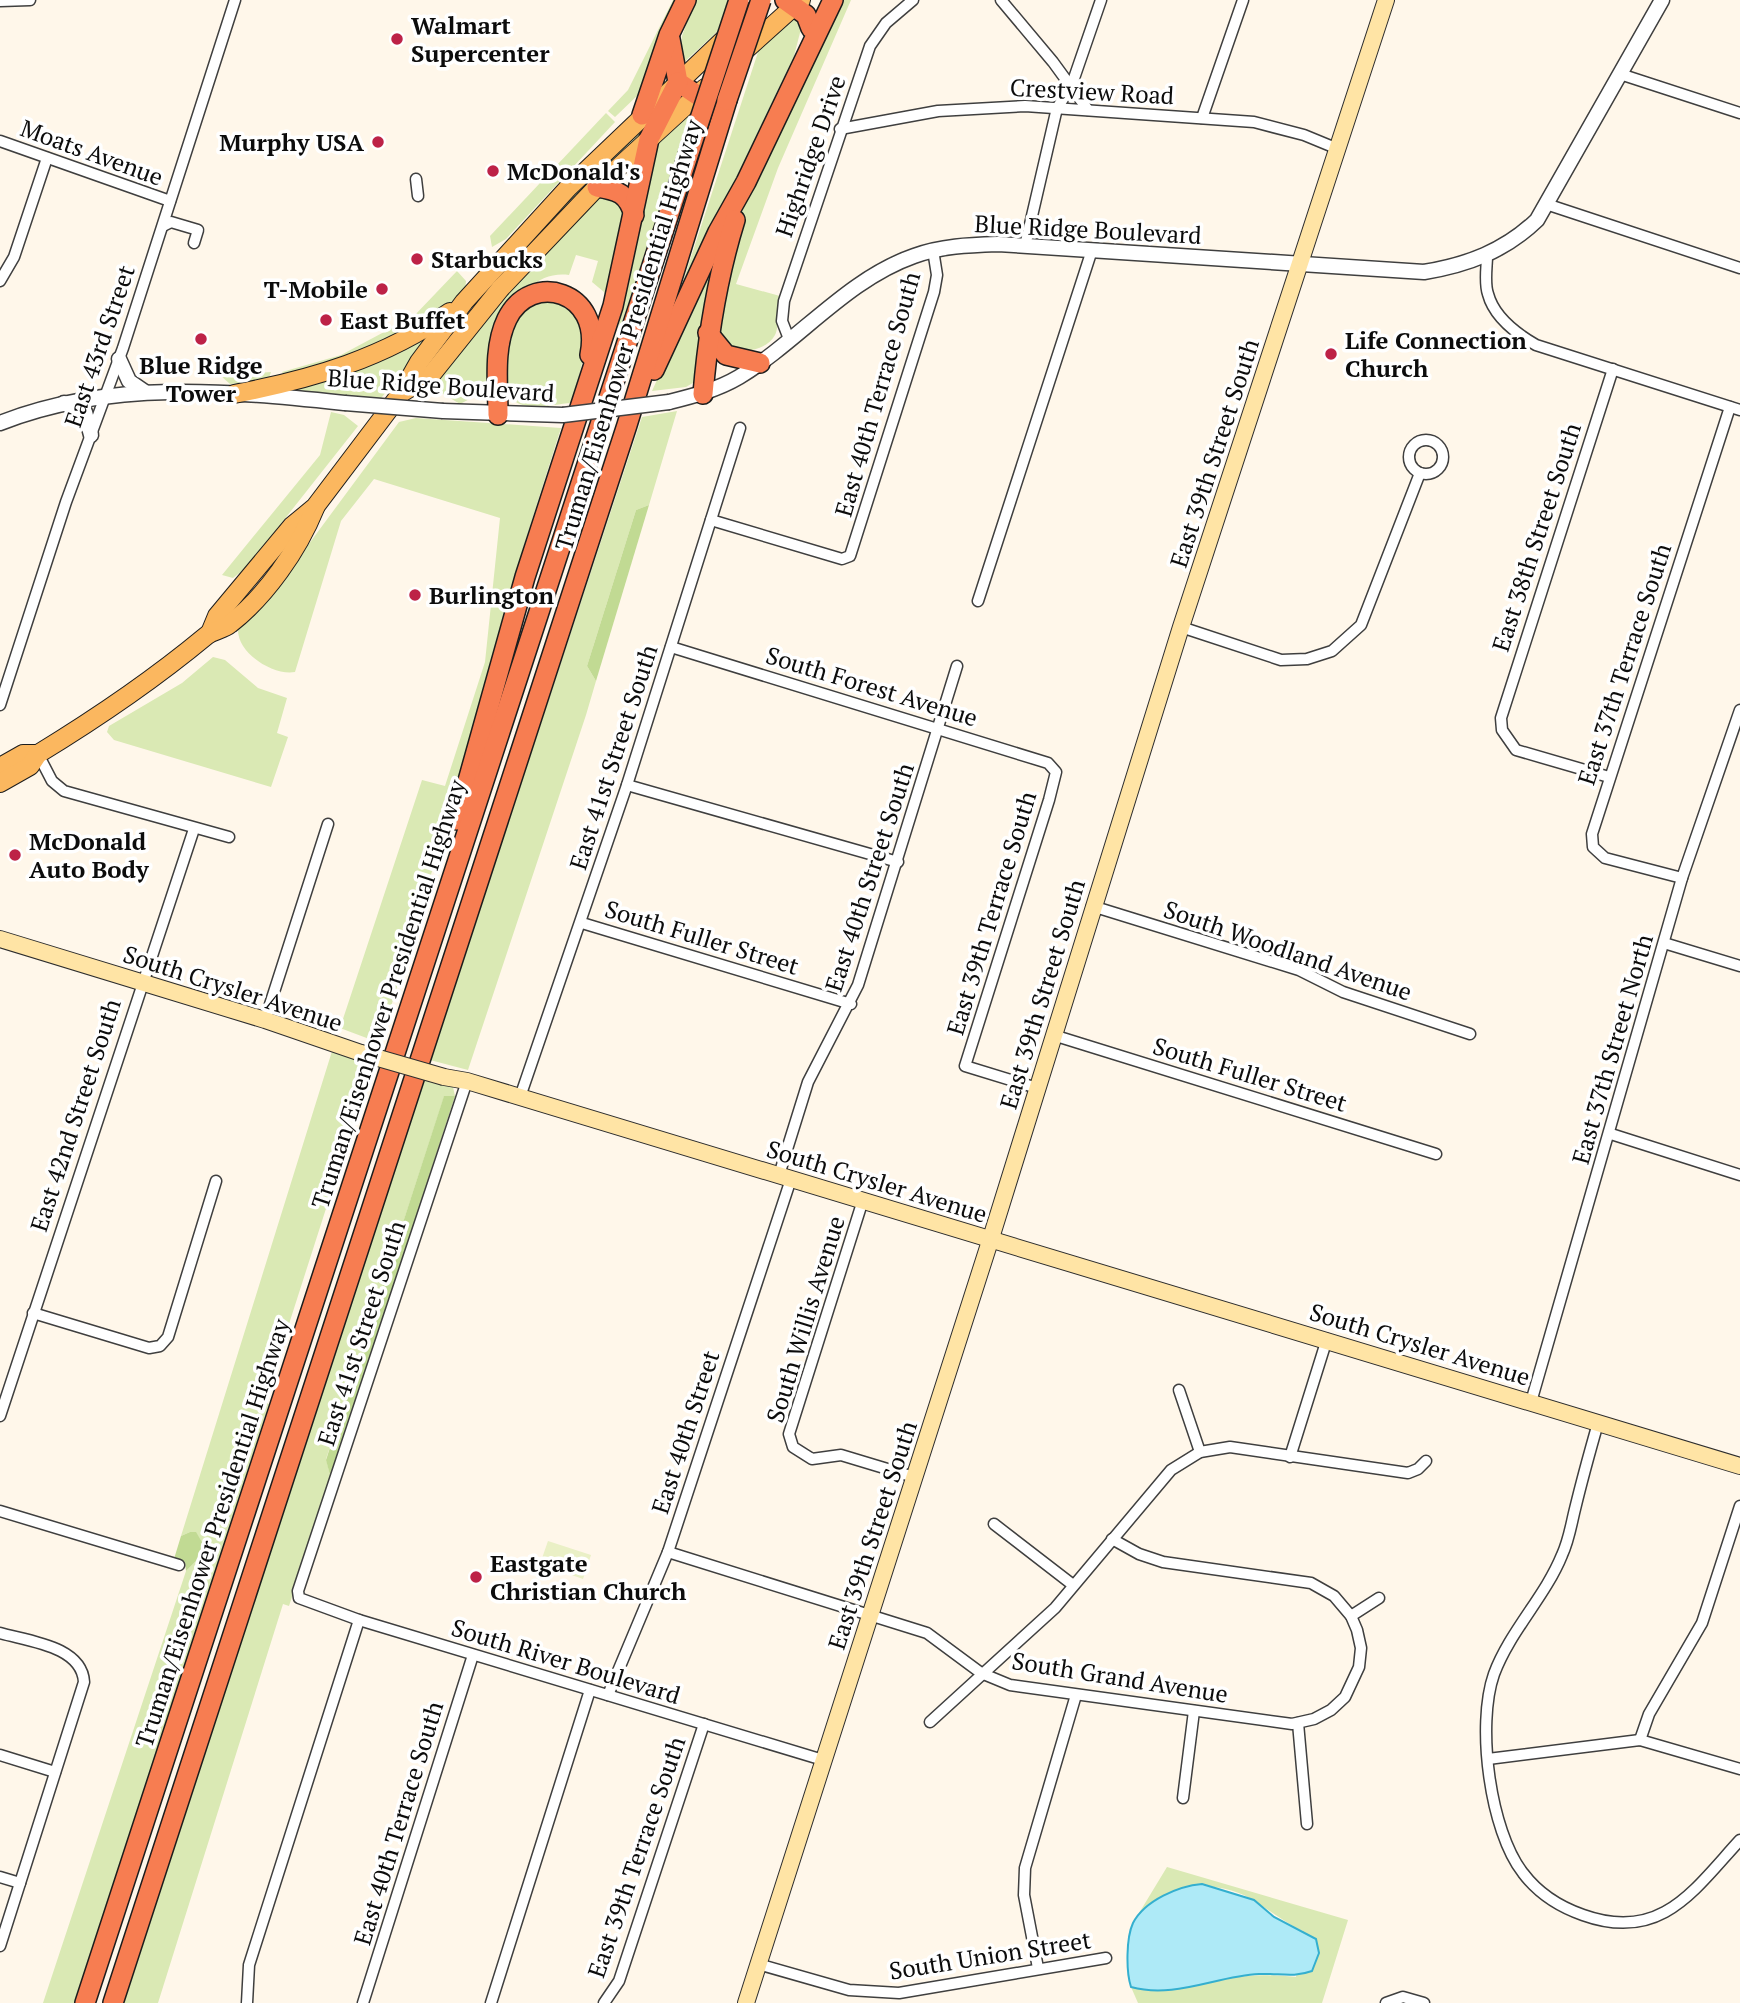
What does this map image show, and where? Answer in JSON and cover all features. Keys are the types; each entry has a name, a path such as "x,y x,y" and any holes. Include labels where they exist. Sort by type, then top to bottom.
{"highway":[{"path":"642,115 669,34 686,0"},
{"name":"Truman/Eisenhower Presidential Highway","path":"85,2003 739,0"},
{"name":"Truman/Eisenhower Presidential Highway","path":"113,2003 627,425 727,100 763,0"},
{"path":"806,52 817,0"},
{"path":"627,425 718,232 746,182 833,0"},
{"path":"794,1 806,15 811,28"},
{"path":"405,1018 524,577 613,306 649,139 678,82 669,34"},
{"path":"678,82 697,95"},
{"path":"703,394 708,333 720,268 746,182"},
{"path":"597,187 623,194 630,200 634,215"},
{"path":"498,415 498,354 506,322 513,309 535,295 563,294 577,302 588,314 593,343 583,391"},
{"path":"708,333 726,355 760,363"}],"main road":[{"path":"402,392 431,375 494,284 568,188 763,0"},
{"name":"East 39th Street South","path":"746,2003 991,1238 1092,906 1386,0"},
{"path":"234,394 331,372 374,356 406,341 494,284 794,1"},
{"path":"0,783 30,766 38,754 152,681 210,633 228,625 264,589 303,538 316,507 402,392 419,362 464,302"},
{"path":"0,767 23,754 38,754"},
{"name":"South Crysler Avenue","path":"0,940 265,1020 360,1053 467,1081 1740,1466"}],"street":[{"path":"0,1 30,0"},
{"name":"East 43rd Street","path":"0,705 43,568 119,359 235,0"},
{"name":"Highridge Drive","path":"789,339 782,321 784,301 870,46 886,23 913,0"},
{"path":"1001,0 1088,110"},
{"path":"1025,246 1057,108 1072,87 1101,0"},
{"path":"1202,118 1242,0"},
{"name":"Blue Ridge Boulevard","path":"0,423 63,402 106,394 145,392 234,394 498,415 562,415 669,402 703,394 737,379 884,270 933,250 961,245 1025,246 1424,272 1454,267 1487,255 1530,227 1546,204 1662,0"},
{"path":"1620,74 1740,113"},
{"name":"Crestview Road","path":"841,129 973,107 1057,108 1269,125 1338,149"},
{"name":"Moats Avenue","path":"0,141 170,201"},
{"path":"0,281 13,257 47,158"},
{"path":"413,192 416,179"},
{"path":"1546,204 1740,268"},
{"path":"163,226 171,222 198,230 194,243"},
{"name":"East 40th Terrace South","path":"711,520 842,559 850,556 934,292 937,275 933,250"},
{"path":"978,601 1092,250"},
{"path":"1487,255 1487,293 1510,327 1536,345 1735,408"},
{"path":"119,359 129,381 145,392"},
{"name":"East 38th Street South","path":"1609,777 1516,750 1502,730 1501,718 1613,369"},
{"path":"63,402 85,412 90,436"},
{"name":"East 37th Terrace South","path":"1680,878 1605,858 1593,847 1592,834 1735,408"},
{"name":"East 41st Street South","path":"520,1097 558,981 582,923 740,428"},
{"path":"1181,628 1281,660 1307,659 1347,641 1361,625 1420,473"},
{"name":"South Forest Avenue","path":"671,647 1040,758 1056,772"},
{"name":"East 40th Street South","path":"785,1177 808,1082 851,1004 898,862 957,666"},
{"name":"East 37th Street North","path":"1531,1402 1611,1134 1680,878 1740,710"},
{"path":"1727,750 1740,754"},
{"path":"38,754 52,781 64,791 229,838"},
{"name":"East 39th Terrace South","path":"1037,1088 965,1066 1056,772"},
{"path":"627,785 898,862"},
{"path":"265,1020 328,824"},
{"name":"East 42nd Street South","path":"0,1416 141,982 194,829"},
{"name":"South Woodland Avenue","path":"1092,906 1299,970 1343,992 1470,1034"},
{"name":"South Fuller Street","path":"582,923 851,1004"},
{"path":"1664,943 1740,965"},
{"name":"South Fuller Street","path":"1053,1035 1436,1154"},
{"name":"East 41st Street South","path":"299,1598 298,1591 467,1081"},
{"path":"1611,1134 1740,1175"},
{"name":"East 40th Street","path":"608,1695 668,1552 785,1177"},
{"path":"33,1313 149,1348 162,1344 168,1337 216,1181"},
{"name":"South Willis Avenue","path":"863,1200 789,1434 792,1445 811,1459 841,1455 914,1477"},
{"path":"1290,1457 1326,1339"},
{"path":"1179,1390 1200,1452"},
{"path":"1598,1423 1562,1556 1493,1676 1488,1710 1488,1759 1502,1833 1517,1865 1542,1893 1567,1909 1592,1918 1618,1922 1668,1913 1686,1899 1740,1840"},
{"path":"930,1722 1055,1608 1171,1470 1200,1452 1230,1447 1408,1473 1426,1461"},
{"path":"1640,1740 1649,1714 1702,1623 1740,1506"},
{"path":"0,1511 179,1565"},
{"path":"994,1524 1073,1586"},
{"path":"1112,1539 1139,1554 1163,1562 1311,1583 1334,1596 1351,1616 1361,1648 1353,1685 1331,1710 1298,1723 1307,1824"},
{"name":"South Grand Avenue","path":"668,1552 927,1633 981,1674 1010,1685 1298,1723"},
{"name":"South River Boulevard","path":"299,1598 359,1620 823,1760"},
{"path":"1351,1616 1379,1598"},
{"path":"247,2003 249,1965 359,1620"},
{"path":"0,1633 66,1653 76,1660 81,1668 84,1682 0,1946"},
{"name":"East 40th Terrace South","path":"363,2003 473,1655"},
{"path":"491,2003 590,1689"},
{"path":"1038,1968 1024,1895 1025,1868 1076,1695"},
{"path":"1183,1798 1194,1711"},
{"name":"East 39th Terrace South","path":"604,2003 619,1980 704,1724"},
{"path":"1488,1759 1640,1740 1740,1769"},
{"path":"0,1755 55,1772"},
{"path":"0,1877 20,1883"},
{"name":"South Union Street","path":"758,1964 849,1990 899,1993 1105,1958"},
{"path":"931,1989 933,2003"},
{"path":"1387,2002 1403,1997 1424,2003"}],"green space":[{"path":"673,0 679,0 650,76 645,75 639,94 615,117 608,111 628,90"},
{"path":"695,0 729,0 720,29 679,67 682,36"},
{"path":"840,0 851,0 778,168 736,284 780,296 776,332 772,340 755,350 735,349 726,342 717,328 733,242 744,206"},
{"path":"795,16 802,25 794,56 674,309 761,43"},
{"path":"672,92 649,130 503,269 503,267"},
{"path":"693,108 615,343 657,144"},
{"path":"606,113 615,122 506,239 492,247 490,236"},
{"path":"602,194 627,207 608,307 604,292 592,282 598,261 576,255 569,275 550,276 534,285 521,298 502,335 485,391 460,404 428,385 497,304"},
{"path":"733,213 696,381 686,387 652,391"},
{"path":"457,271 466,281 465,292 393,343 285,376 282,372 341,355 414,316"},
{"path":"549,300 566,305 577,314 583,326 580,373 571,403 535,407 522,405 509,394 505,384 508,343 524,311 532,305"},
{"path":"437,326 379,401 291,390"},
{"path":"271,372 268,381 230,384 221,376"},
{"path":"677,411 649,505 636,510 587,666 596,681 586,715 468,1070 430,1060 642,417"},
{"path":"331,412 344,415 358,426 246,568 233,578 222,575 320,455"},
{"path":"416,418 561,428 524,545 473,736 380,1043 340,1028 422,780 445,786 485,662 500,518 374,479 341,521 295,672 277,670 258,661 243,646 238,629 280,583 399,422"},
{"path":"649,505 596,681 587,666 636,510"},
{"path":"213,657 225,660 258,688 287,698 277,733 288,737 271,787 114,740 107,732 109,726 182,683"},
{"path":"333,1048 373,1062 264,1402 269,1404 76,2003 43,2003 186,1571 199,1558 203,1544 190,1532 181,1536"},
{"path":"424,1077 453,1087 455,1096 444,1097 326,1459 331,1479 289,1606 283,1604 158,2003 124,2003"},
{"path":"444,1096 455,1096 331,1479 326,1460"},
{"path":"196,1532 203,1544 199,1558 186,1571 185,1562 174,1559 181,1536"},
{"path":"548,1541 591,1555 583,1579 540,1564"},
{"path":"1167,1867 1348,1920 1322,2003 1138,2003 1131,1987 1168,1990 1247,1976 1296,1977 1303,1931 1234,1891 1197,1887 1173,1892 1154,1902 1133,1923"}],"water":[{"path":"1202,1884 1254,1900 1274,1917 1316,1939 1319,1953 1312,1971 1292,1975 1243,1976 1179,1989 1147,1990 1131,1987 1128,1946 1131,1929 1138,1915 1163,1896"}],"place":[{"name":"Walmart Supercenter","path":"397,39"},
{"name":"Murphy USA","path":"378,142"},
{"name":"McDonald's","path":"493,171"},
{"name":"Starbucks","path":"417,259"},
{"name":"T-Mobile","path":"382,289"},
{"name":"East Buffet","path":"326,320"},
{"name":"Blue Ridge Tower","path":"201,339"},
{"name":"Life Connection Church","path":"1331,354"},
{"name":"Burlington","path":"415,595"},
{"name":"McDonald Auto Body","path":"15,855"},
{"name":"Eastgate Christian Church","path":"476,1577"}]}
